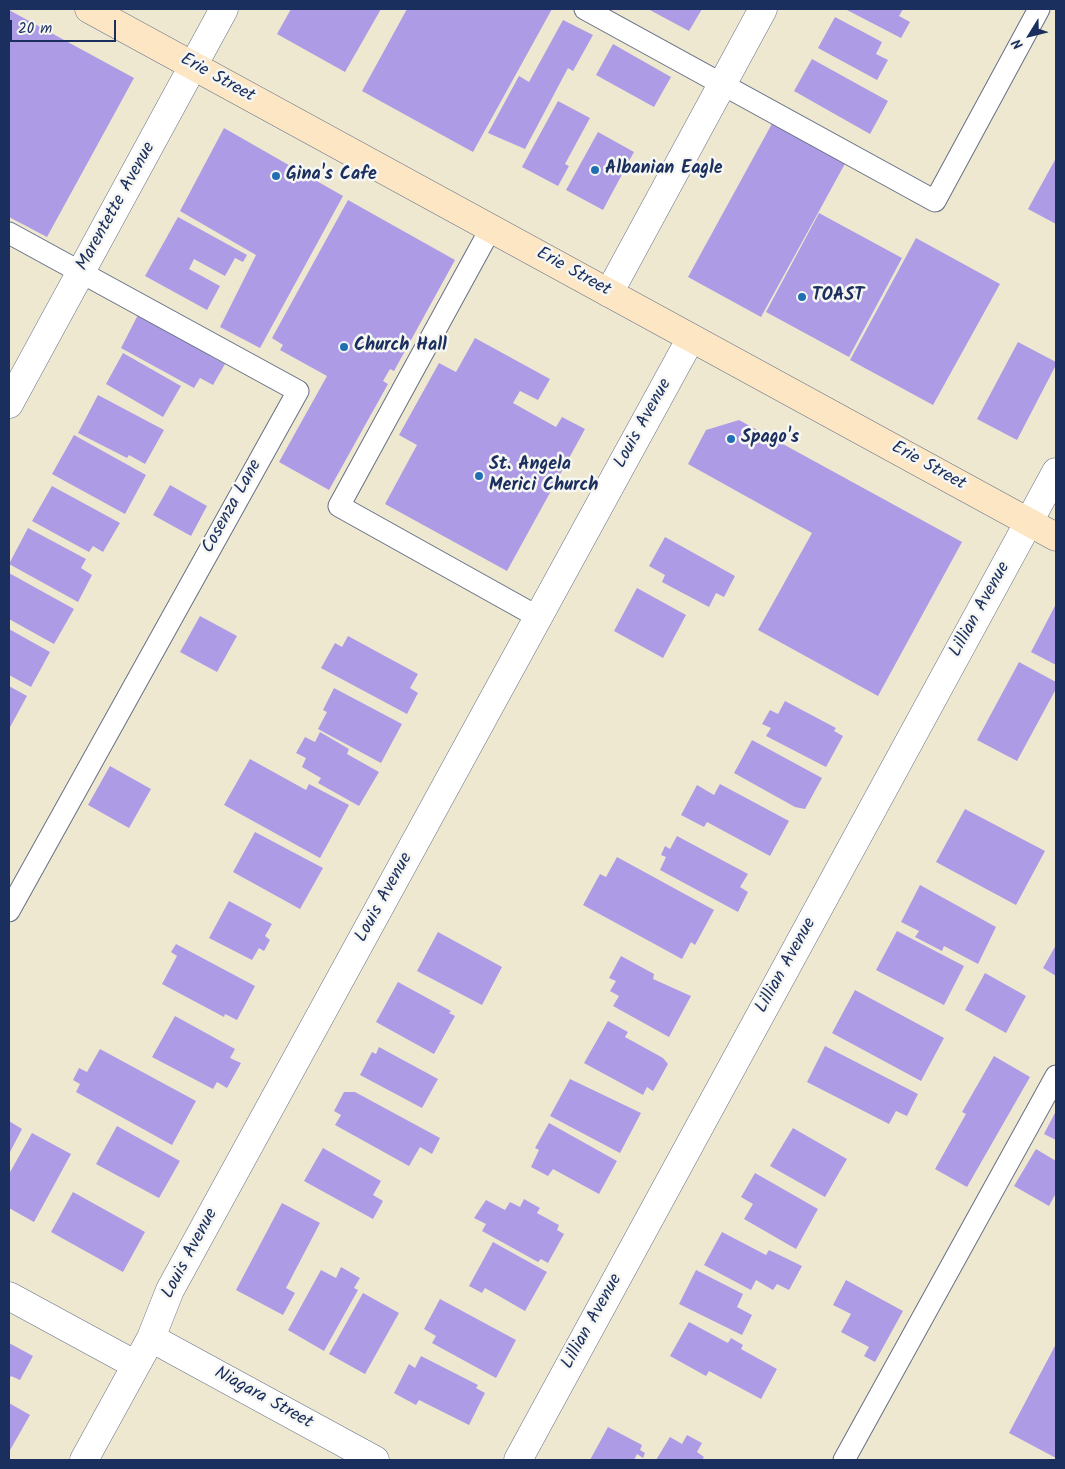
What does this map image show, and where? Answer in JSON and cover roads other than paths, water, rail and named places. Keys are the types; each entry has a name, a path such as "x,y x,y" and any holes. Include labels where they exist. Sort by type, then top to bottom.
{"street":[{"name":"Erie Street","path":"89,9 1056,537"},
{"name":"Marentette Avenue","path":"9,404 224,9"},
{"path":"609,293 763,9"},
{"name":"Louis Avenue","path":"84,1460 151,1338 170,1290 691,338"},
{"name":"Lillian Avenue","path":"518,1460 1056,472"},
{"path":"9,1296 136,1365"},
{"name":"Niagara Street","path":"151,1338 375,1460"}],"lane":[{"path":"585,9 935,200 1039,9"},
{"path":"491,228 339,506 538,617"},
{"name":"Cosenza Lane","path":"9,233 298,391 9,911"},
{"path":"844,1460 1056,1076"}],"place":[{"name":"Albanian Eagle","path":"595,170"},
{"name":"Gina's Cafe","path":"276,176"},
{"name":"TOAST","path":"802,297"},
{"name":"Church Hall","path":"344,347"},
{"name":"Spago's","path":"731,439"},
{"name":"St. Angela Merici Church","path":"479,476"}]}
